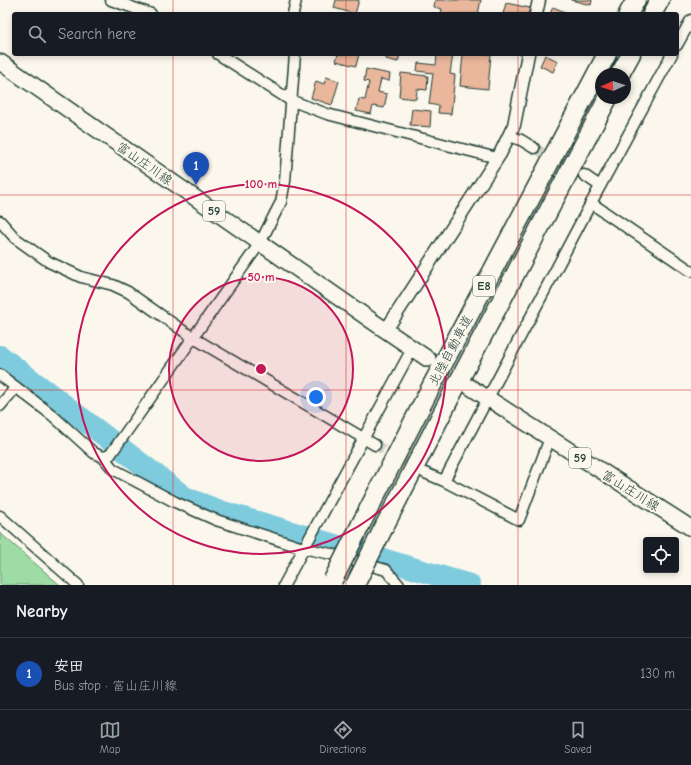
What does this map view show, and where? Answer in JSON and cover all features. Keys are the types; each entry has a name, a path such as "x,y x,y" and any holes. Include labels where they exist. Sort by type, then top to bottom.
{"highway":[{"path":"629,12 636,0"},
{"path":"653,12 660,0"},
{"name":"北陸自動車道","path":"332,583 442,365 606,56"},
{"path":"623,68 630,56"},
{"name":"北陸自動車道","path":"355,585 450,396 605,104"}],"main road":[{"name":"富山庄川線","path":"0,62 428,359"},
{"name":"富山庄川線","path":"470,387 691,528"}],"street":[{"path":"111,0 145,12"},
{"path":"294,12 296,0"},
{"path":"536,12 539,0"},
{"path":"679,41 691,20"},
{"path":"221,56 290,100 327,114 497,158"},
{"path":"107,456 260,242 281,202 284,188 295,56"},
{"path":"386,330 497,158 509,136 514,125 528,56"},
{"path":"444,481 590,204 671,56"},
{"path":"509,136 521,140 534,148"},
{"path":"584,175 600,186"},
{"path":"590,204 691,271"},
{"path":"0,221 15,238 49,262 81,277 113,285 128,292 192,337 375,445"},
{"path":"284,585 412,349"},
{"path":"0,375 52,415 94,453 107,456"},
{"path":"0,406 16,387"},
{"path":"425,473 444,481 519,520 550,438"},
{"path":"107,456 113,469 175,502 229,524 386,570 397,585"},
{"path":"0,516 78,585"}],"green space":[{"path":"0,533 60,585 0,585"}],"building":[{"path":"336,0 359,0 356,12 348,12 334,8"},
{"path":"435,0 481,0 478,12 441,12 442,9 434,7"},
{"path":"571,0 592,0 591,5"},
{"path":"506,3 530,8 529,12 504,12"},
{"path":"553,7 565,12 551,12"},
{"path":"337,56 358,56 356,66 336,61"},
{"path":"387,56 400,56 398,62 386,59"},
{"path":"437,56 453,56 450,74 455,75 451,114 438,113 439,106 429,104 433,73 417,71 418,63 436,65"},
{"path":"463,56 491,56 488,89 460,86"},
{"path":"545,56 558,61 553,72 540,66"},
{"path":"366,69 390,74 389,81 381,79 378,92 387,94 384,108 373,106 371,114 356,111 359,99 365,100 369,82 364,81"},
{"path":"401,73 428,76 427,90 417,89 416,99 399,97"},
{"path":"326,77 339,81 332,105 311,98 316,81 324,84"},
{"path":"412,109 431,111 430,127 410,125"}],"waterway":[{"path":"0,356 186,498 220,511 470,585"}],"tunnel":[{"path":"534,148 575,170"},
{"path":"375,445 418,469"}],"place":[{"name":"安田","path":"196,185"}]}
